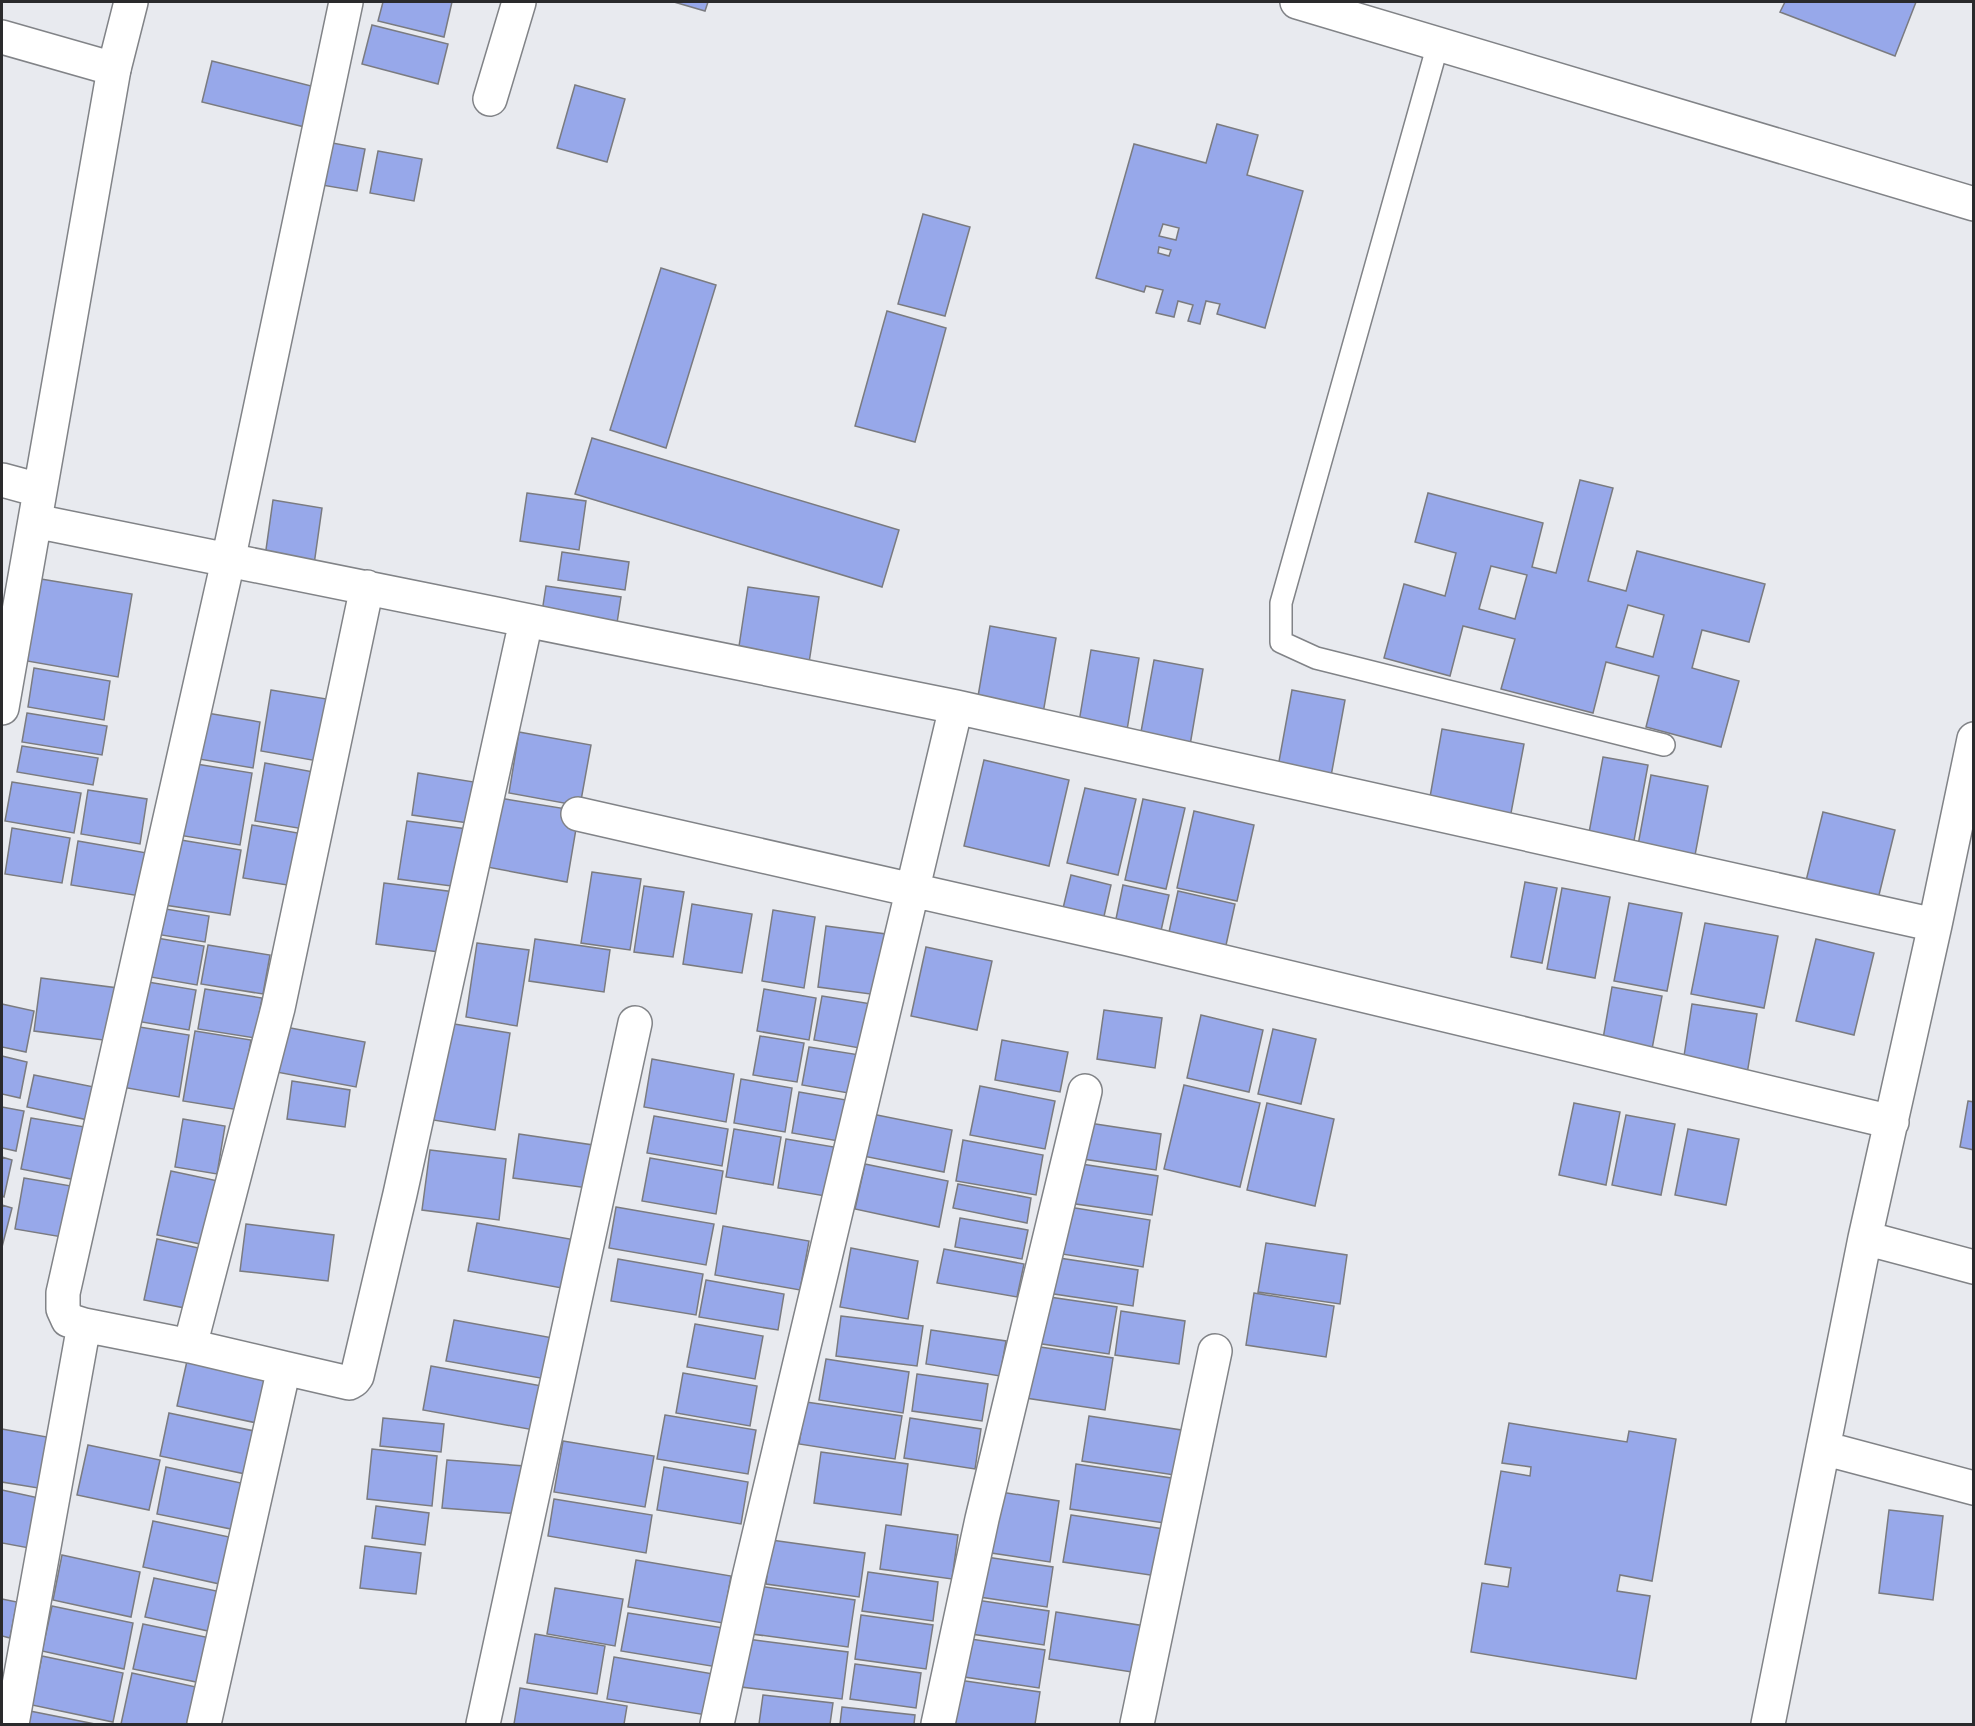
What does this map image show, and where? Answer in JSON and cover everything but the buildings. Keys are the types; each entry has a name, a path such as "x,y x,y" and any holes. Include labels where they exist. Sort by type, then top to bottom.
{"street":[{"path":"2,708 114,69 131,2"},
{"path":"346,2 228,561 63,1293 63,1309 68,1320 349,1383 357,1376 400,1194 526,621"},
{"path":"490,99 519,2"},
{"path":"1297,2 1974,204"},
{"path":"2,37 114,69"},
{"path":"2,480 37,506 228,561 367,587 956,707 1935,925"},
{"path":"190,1346 278,1008 367,587"},
{"path":"717,1725 754,1554 956,707"},
{"path":"1768,1725 1865,1238 1974,739"},
{"path":"578,814 912,889 1892,1122"},
{"path":"483,1725 635,1023"},
{"path":"938,1725 982,1520 1084,1091"},
{"path":"1865,1238 1974,1267"},
{"path":"12,1725 84,1325"},
{"path":"1137,1725 1215,1351"},
{"path":"204,1725 284,1368"},
{"path":"1823,1448 1974,1488"}],"lane":[{"path":"1438,44 1281,603 1281,642 1317,658 1664,745"}]}
